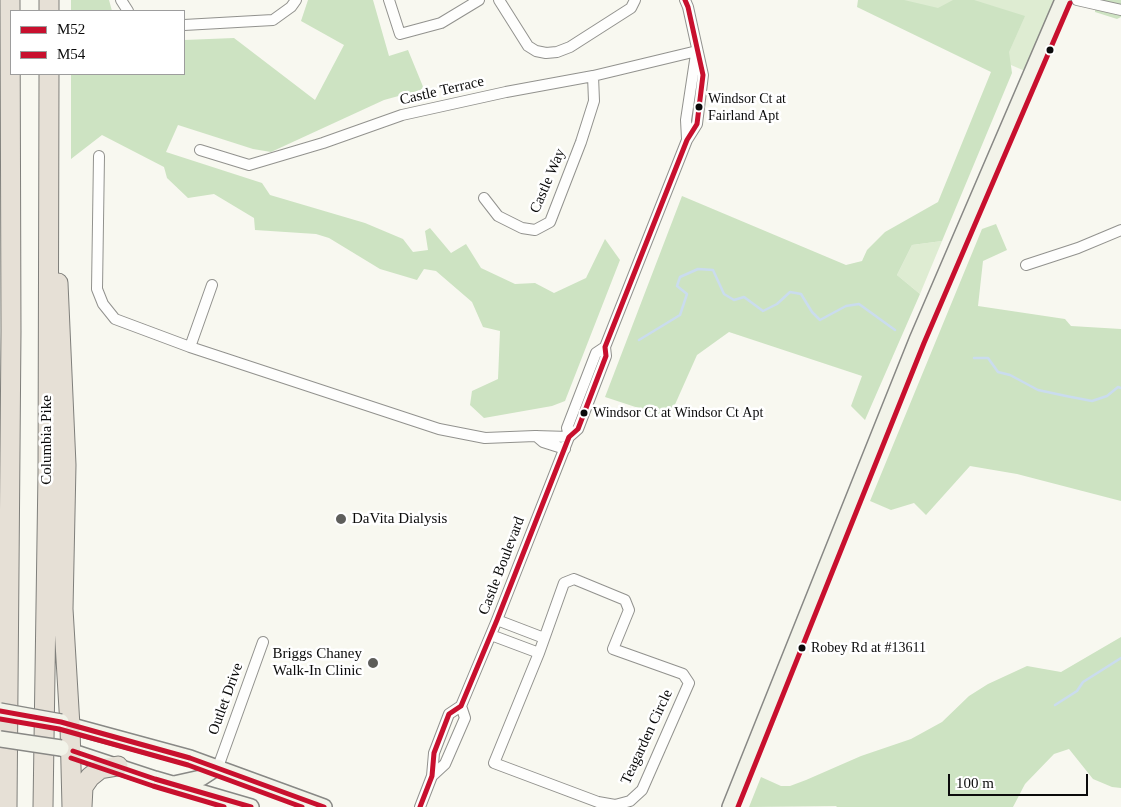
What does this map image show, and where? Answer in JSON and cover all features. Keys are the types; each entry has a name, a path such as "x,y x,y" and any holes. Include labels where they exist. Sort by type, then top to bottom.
{"highway":[{"path":"7,807 10,0"},
{"name":"Columbia Pike","path":"43,807 48,472 49,75"},
{"path":"48,139 61,320 66,465 63,609 66,749 72,807"},
{"path":"0,294 10,240"},
{"path":"0,621 7,649"},
{"path":"82,807 83,787 90,777 100,769 118,766"}],"street":[{"path":"185,25 273,20 292,7 296,0"},
{"path":"389,0 400,34 441,23 479,0"},
{"path":"499,0 528,46 536,51 546,53 557,52 570,47 630,8 635,0"},
{"name":"Castle Boulevard","path":"420,807 432,776 434,753 449,714 461,706 491,635 569,436 578,428 606,356 605,347 687,140 697,124 703,75 685,0"},
{"path":"730,807 917,340 1063,0"},
{"path":"1077,0 1121,10"},
{"name":"Castle Terrace","path":"200,150 249,165 322,143 402,115 506,92 593,76 697,51"},
{"name":"Castle Way","path":"484,198 498,216 522,228 535,230 550,222 581,142 594,101 593,76"},
{"path":"99,156 97,289 103,304 115,318 190,346 439,428 485,438 569,436"},
{"path":"1026,265 1078,248 1121,230"},
{"path":"190,346 212,285"},
{"path":"535,436 543,442 565,449"},
{"name":"Teagarden Circle","path":"574,579 625,600 630,610 613,648 683,674 689,682 642,790 630,801 615,805 598,802 494,763 539,653 564,583 574,579"},
{"path":"497,620 544,638"},
{"path":"491,635 539,653"},
{"name":"Outlet Drive","path":"218,767 263,642"},
{"name":"Castle Boulevard","path":"432,776 445,764 464,718 461,706"},
{"path":"0,711 66,724 172,753 218,767 324,807"},
{"path":"0,739 66,749 173,785 251,807"},
{"path":"173,785 201,778 218,767"}],"green space":[{"path":"71,0 109,0 112,10 71,10"},
{"path":"308,0 373,0 389,56 408,50 424,89 384,100 271,152 253,149 178,125 166,152 262,183 270,195 365,223 403,239 413,252 428,250 425,231 430,228 451,253 466,244 481,268 515,284 535,283 554,293 586,278 605,239 620,260 565,401 552,406 484,418 470,405 472,391 498,379 500,331 483,327 472,302 436,271 424,269 417,280 380,269 329,238 316,234 255,230 254,218 214,194 188,198 167,178 164,167 102,135 71,159 71,75 185,75 185,40 234,38 315,100 344,45 301,21"},
{"path":"858,0 904,0 938,8 953,0 974,0 1025,16 1009,52 1012,73 942,241 912,245 897,275 920,294 865,420 851,406 862,376 729,332 697,355 669,418 605,397 682,196 846,265 862,261 867,250 885,232 938,202 991,72 857,7"},
{"path":"859,0 1055,0 1025,71"},
{"path":"1095,0 1121,0 1121,17 1117,19 1095,12"},
{"path":"996,224 1007,250 983,261 978,306 1065,319 1071,326 1121,329 1121,501 1017,474 970,466 926,515 914,503 891,510 870,501 982,229"},
{"path":"942,241 920,294 897,275 912,245"},
{"path":"1121,637 1121,788 1112,787 1093,779 1069,749 1054,754 1025,784 1013,807 749,807 761,777 781,786 790,786 806,780 861,756 911,739 942,722 969,696 988,684 1027,666 1061,672"}],"waterway":[{"path":"639,340 680,315 687,294 677,286 680,277 698,269 713,270 724,294 734,300 744,297 763,311 777,304 790,292 801,294 812,312 820,320 846,306 859,304 895,330"},
{"path":"974,358 988,358 998,372 1010,375 1038,390 1066,396 1092,401 1107,396 1118,387 1121,388"},
{"path":"1055,705 1077,691 1083,682 1121,658"}],"transit line":[{"name":"M52","path":"420,807 432,776 434,753 449,714 461,706 569,437 578,429 606,356 605,347 687,140 697,124 703,75 685,0"},
{"name":"M54","path":"738,807 924,343 1070,3"},
{"name":"M52","path":"0,711 61,722 190,758 324,807"},
{"name":"M54","path":"0,719 59,729 188,765 302,807"},
{"name":"M52","path":"73,751 155,779 251,807"},
{"name":"M54","path":"71,758 153,786 224,807"}],"place":[{"name":"Windsor Ct at Fairland Apt","path":"699,107"},
{"name":"Windsor Ct at Windsor Ct Apt","path":"584,413"},
{"name":"DaVita Dialysis","path":"341,519"},
{"name":"Robey Rd at #13611","path":"802,648"},
{"name":"Briggs Chaney Walk-In Clinic","path":"373,663"}]}
